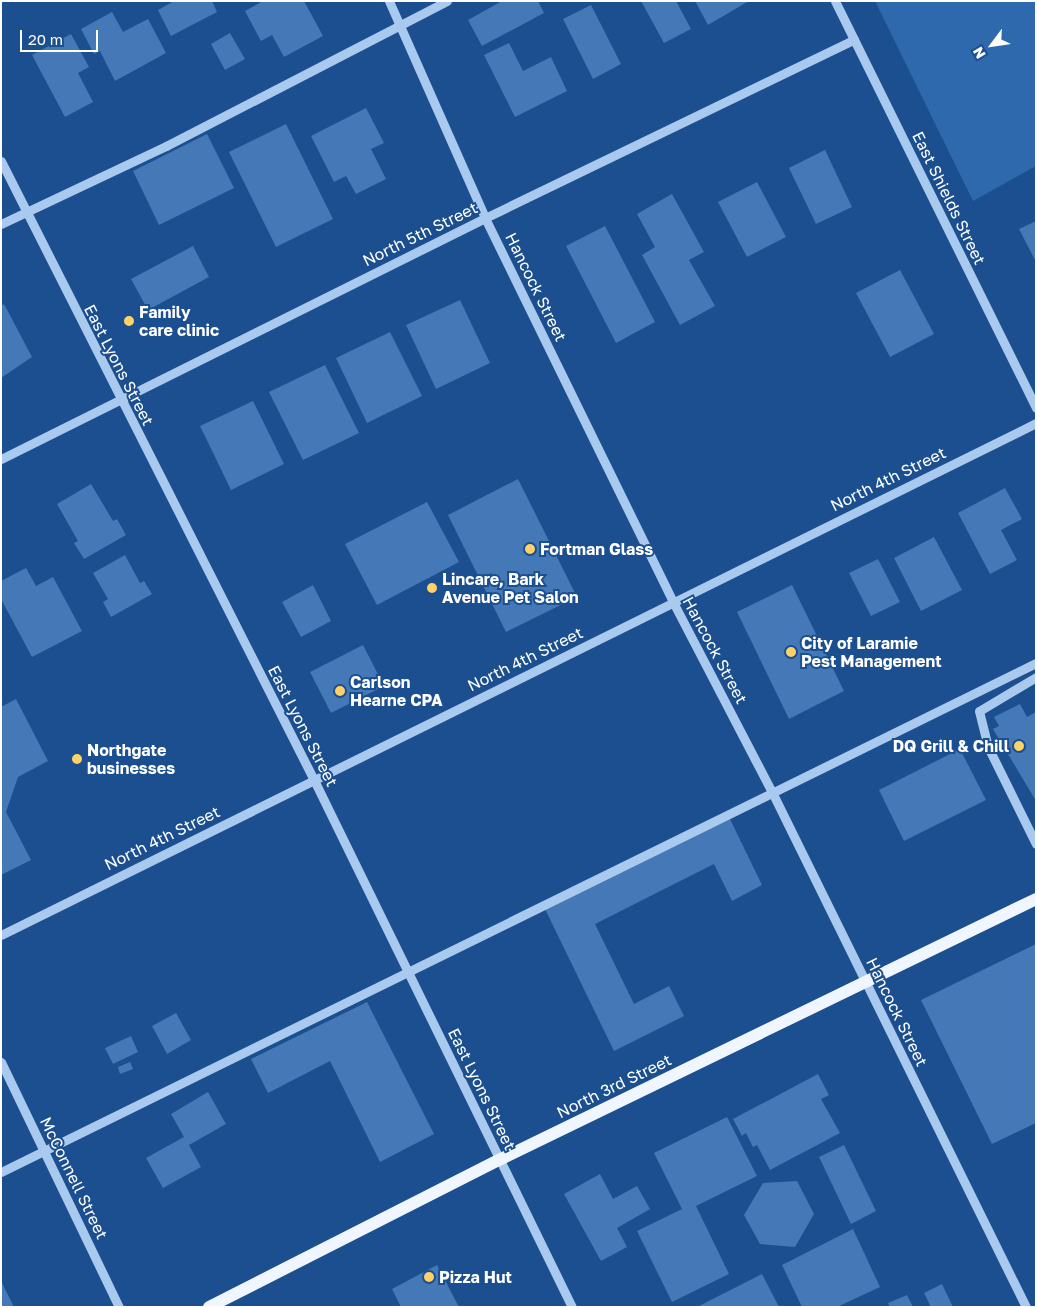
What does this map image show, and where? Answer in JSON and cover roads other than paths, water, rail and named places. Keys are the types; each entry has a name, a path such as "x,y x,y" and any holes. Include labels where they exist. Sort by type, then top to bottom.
{"main road":[{"name":"North 3rd Street","path":"217,1305 499,1160 1036,899"}],"street":[{"name":"Hancock Street","path":"389,1 486,218 673,602 771,790 1026,1307"},
{"path":"1,224 174,142 446,1"},
{"name":"East Shields Street","path":"835,1 1036,408"},
{"name":"North 5th Street","path":"1,459 486,218 854,40"},
{"name":"East Lyons Street","path":"1,161 119,400 314,780 572,1307"},
{"name":"North 4th Street","path":"1,935 1036,423"},
{"path":"1,1172 45,1152 771,790 1036,663"},
{"path":"1036,677 979,711 988,747 1036,844"},
{"name":"McConnell Street","path":"1,1062 119,1307"}],"place":[{"name":"Family care clinic","path":"129,321"},
{"name":"Fortman Glass","path":"530,549"},
{"name":"Lincare, Bark Avenue Pet Salon","path":"432,588"},
{"name":"City of Laramie Pest Management","path":"791,652"},
{"name":"Carlson Hearne CPA","path":"340,691"},
{"name":"DQ Grill & Chill","path":"1019,746"},
{"name":"Northgate businesses","path":"77,759"},
{"name":"Pizza Hut","path":"429,1277"}]}
